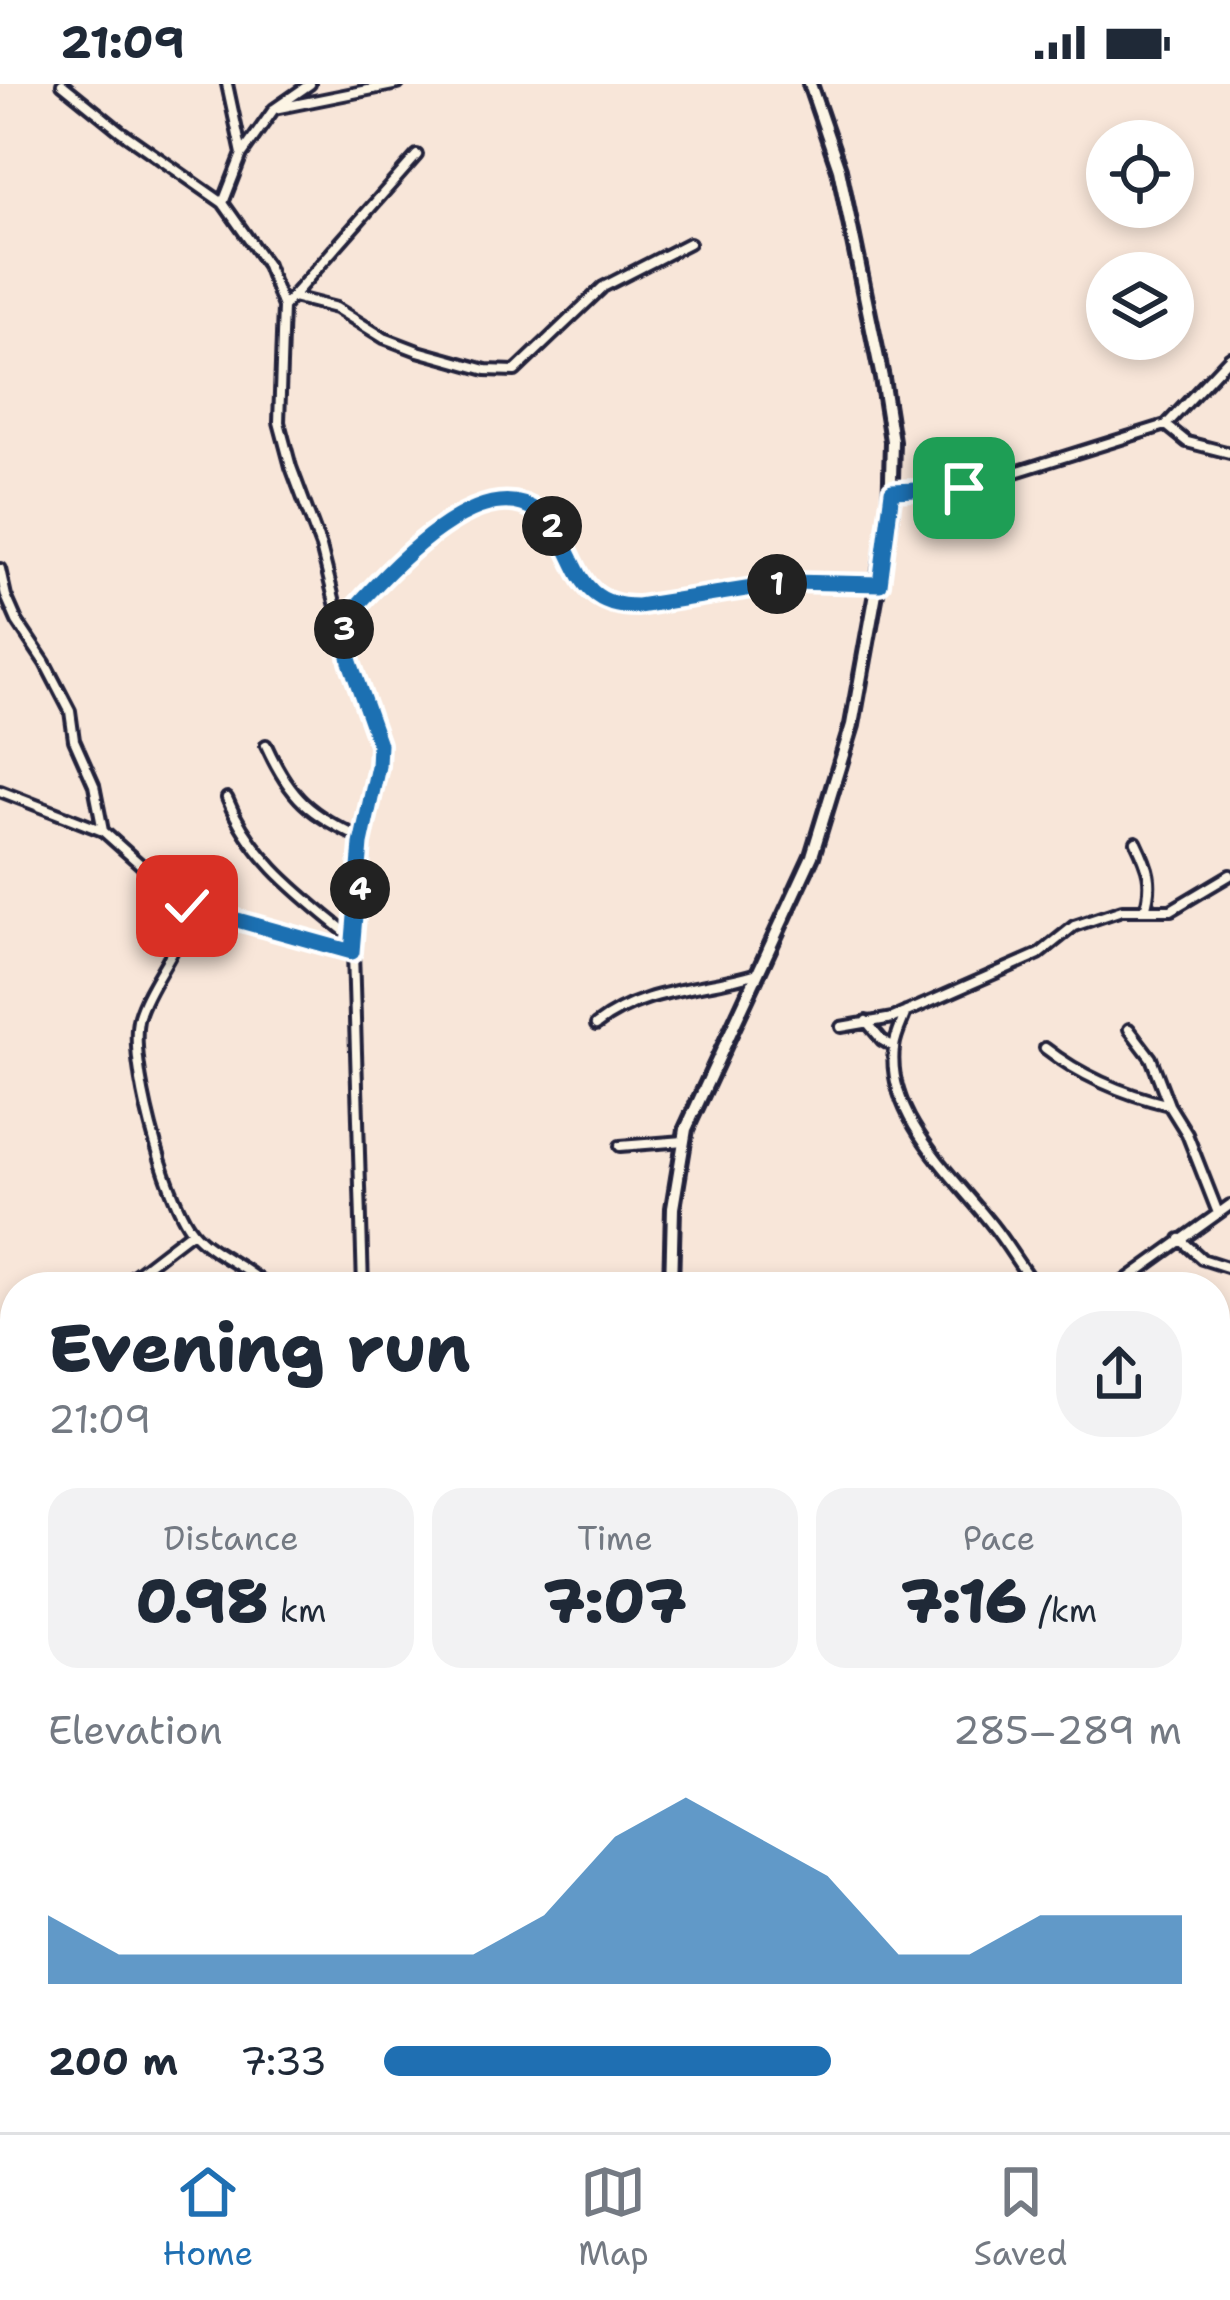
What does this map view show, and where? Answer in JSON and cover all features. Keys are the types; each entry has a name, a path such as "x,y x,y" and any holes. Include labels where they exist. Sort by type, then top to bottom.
{"street":[{"path":"62,84 223,203 267,265 283,307 279,422 379,744 362,839 352,952 363,1272"},
{"path":"227,84 242,154"},
{"path":"223,203 242,154 274,109 310,84"},
{"path":"274,109 398,84"},
{"path":"671,1272 673,1208 684,1141 705,1082 817,840 852,724 880,584 892,491 892,441 882,378 839,169 811,84"},
{"path":"283,307 417,155"},
{"path":"293,297 337,308 384,338 418,351 486,370 515,371 603,287 689,243"},
{"path":"892,491 964,488 1166,425 1230,357"},
{"path":"1166,425 1187,442 1230,452"},
{"path":"343,622 397,560 437,528 474,512 515,503 536,510 552,526 589,588 613,606 790,582 880,584"},
{"path":"0,569 17,621 70,710 74,740 94,785 103,830"},
{"path":"266,745 279,773 312,814 362,839"},
{"path":"0,791 103,830 187,906 352,952"},
{"path":"226,798 260,859 354,939"},
{"path":"1136,842 1152,888 1145,910"},
{"path":"841,1027 893,1018 1039,954 1074,926 1122,910 1171,910 1230,875"},
{"path":"187,906 185,929 139,1017 136,1052 161,1164 192,1232 247,1272"},
{"path":"596,1025 649,994 719,985 759,973"},
{"path":"906,1012 894,1047 896,1081 932,1157 996,1229 1026,1272"},
{"path":"866,1021 894,1047"},
{"path":"1129,1029 1150,1058 1219,1213"},
{"path":"1045,1048 1095,1080 1169,1105"},
{"path":"620,1146 684,1141"},
{"path":"1136,1272 1230,1205"},
{"path":"139,1272 192,1232"},
{"path":"1180,1239 1202,1259 1230,1268"}],"route":[{"path":"187,906 352,952 361,844 379,744 350,662 343,622 408,549 437,528 498,504 515,503 536,510 552,526 600,600 613,606 638,606 790,582 880,584 892,491 964,488"}]}
